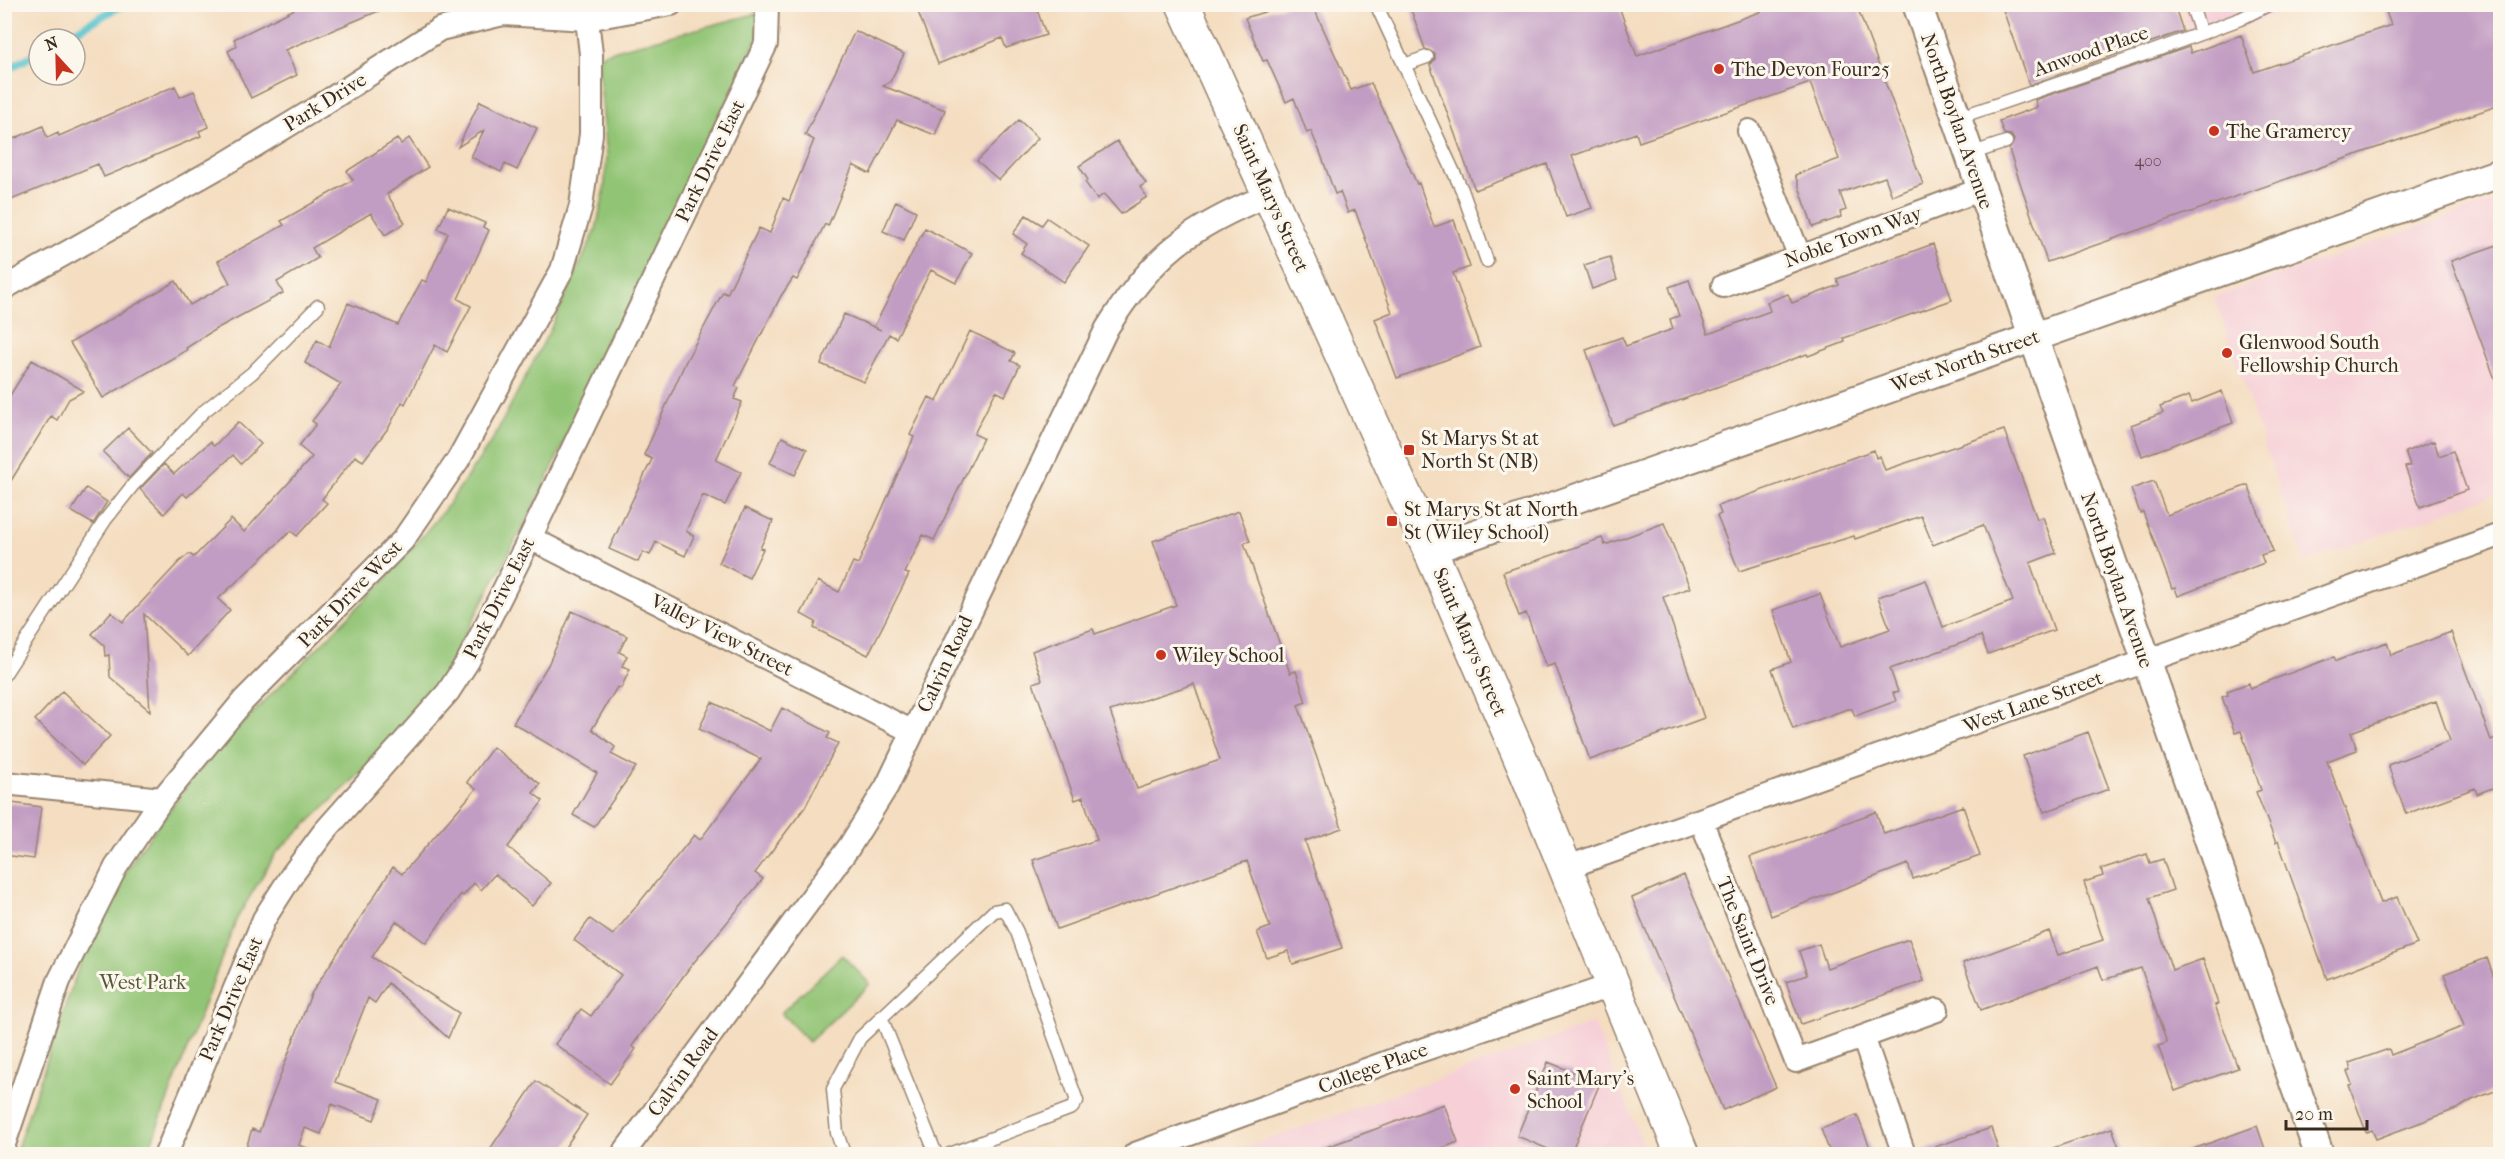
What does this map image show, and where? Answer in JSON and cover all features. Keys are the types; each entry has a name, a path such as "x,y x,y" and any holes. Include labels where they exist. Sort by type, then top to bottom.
{"main road":[{"name":"Saint Marys Street","path":"1183,4 1430,550 1565,868 1682,1155"}],"street":[{"name":"Park Drive","path":"4,288 221,166 440,29 503,14 583,12 671,4"},
{"name":"Park Drive East","path":"166,1155 264,920 291,875 324,832 448,692 468,661 531,538 766,44 767,4"},
{"name":"North Boylan Avenue","path":"1917,4 2319,1155"},
{"name":"Park Drive West","path":"4,1143 60,981 116,867 162,799 244,700 403,540 458,460 510,369 562,270 580,206 591,134 591,54 583,12"},
{"path":"1749,131 1800,257"},
{"name":"West North Street","path":"1430,550 2500,173"},
{"name":"Noble Town Way","path":"1724,285 1982,189"},
{"name":"Calvin Road","path":"623,1155 849,847 887,786 1071,400 1107,328 1125,300 1164,254 1187,236 1213,220 1269,195"},
{"name":"West Lane Street","path":"1565,868 2500,535"},
{"name":"Valley View Street","path":"531,538 913,732"},
{"path":"4,783 162,799"},
{"name":"The Saint Drive","path":"1701,820 1796,1061 1863,1037"},
{"name":"College Place","path":"1135,1155 1188,1146 1396,1059 1612,985"},
{"path":"1904,1155 1863,1037 1937,1010"}],"lane":[{"path":"1376,4 1462,190 1486,261"},
{"path":"2191,4 2201,33"},
{"name":"Anwood Place","path":"1957,118 2201,33 2270,4"},
{"path":"1404,65 1428,57"},
{"path":"1970,154 2006,142"},
{"path":"4,675 106,519 133,485 203,412 252,373 318,306"},
{"path":"844,1155 837,1133 833,1089 860,1038 994,911 1005,909 1017,932 1077,1101 1072,1108 950,1155"},
{"path":"881,1017 936,1155"}],"shaded area":[{"path":"2180,4 2302,5 2195,45"},
{"path":"2500,199 2500,493 2304,562 2214,297"},
{"name":"Saint Mary's School","path":"1594,1023 1647,1154 1227,1154"}],"green space":[{"name":"West Park","path":"755,14 766,20 534,506 444,674 420,707 368,766 276,853 237,918 147,1154 15,1154 82,957 100,918 136,855 209,757 387,578 445,509 493,439 551,328 596,229 604,193 607,156 598,60 603,54 623,48"},
{"path":"842,955 870,984 809,1042 781,1013"}],"building":[{"path":"305,4 393,5 285,50 297,75 251,98 228,51 237,46 234,39"},
{"path":"915,4 1035,4 1046,35 1006,48 1002,38 938,64"},
{"path":"1290,4 1312,4 1351,90 1371,83 1417,184 1419,183 1434,227 1454,220 1470,267 1453,273 1480,347 1397,378 1375,319 1392,312 1355,210 1348,213 1340,192 1335,194 1311,131 1307,133 1294,98 1286,102 1267,60 1263,61 1245,18"},
{"path":"1409,4 1618,4 1637,56 1768,9 1766,4 1856,4 1923,184 1892,196 1885,177 1840,193 1846,210 1840,212 1841,217 1813,227 1795,175 1839,159 1810,83 1639,142 1636,133 1572,156 1592,208 1566,217 1547,164 1475,190 1430,65 1435,59 1435,54 1425,49"},
{"path":"2001,4 2174,4 2183,31 2029,85"},
{"name":"The Gramercy","path":"2383,4 2497,4 2500,15 2500,105 2047,262 2009,150 2014,140 2011,135 2004,134 1999,121 2037,107 2035,100 2189,47 2191,53 2241,35 2254,72 2391,25"},
{"path":"855,31 904,54 890,82 883,86 945,110 935,135 897,120 870,174 853,165 828,226 825,224 797,280 793,278 781,296 735,386 739,388 734,399 742,402 716,460 741,472 725,505 703,495 686,531 694,536 685,556 656,542 650,555 643,552 638,562 609,549 652,459 644,455 686,361 723,292 727,294 759,228 770,233 783,198 789,201 814,140 805,135"},
{"path":"175,86 180,97 194,91 209,127 199,131 201,136 104,177 98,164 4,203 4,143 43,126 47,138 58,133 59,136"},
{"path":"480,101 537,128 517,170 505,164 501,172 471,157 484,130 458,147"},
{"path":"1019,120 1038,138 999,180 977,161"},
{"path":"409,138 428,167 387,194 405,223 385,235 371,213 312,248 318,258 277,282 283,293 214,330 186,348 187,350 103,398 70,343 176,281 190,305 230,283 218,261 284,225 281,221 353,180 347,171 397,139 401,144"},
{"path":"1117,141 1146,183 1140,187 1147,197 1121,214 1104,194 1097,199 1085,182 1088,180 1079,166"},
{"path":"896,201 916,211 904,240 883,231"},
{"path":"448,207 485,223 483,227 489,230 458,299 471,306 447,352 435,345 405,404 402,402 389,427 363,461 355,456 322,499 327,503 297,536 291,531 218,599 230,610 188,656 144,614 150,711 110,677 109,655 105,656 104,645 92,634 111,612 123,622 179,562 189,554 194,557 231,519 244,532 312,457 299,446 316,424 312,421 341,384 305,363 317,340 329,347 348,303 398,325 422,280 426,282 448,233 438,229"},
{"path":"1026,215 1042,225 1047,218 1089,246 1064,282 1021,253 1027,244 1013,234"},
{"path":"925,228 972,253 956,283 931,270 896,338 889,334 864,382 821,364 844,314 874,327"},
{"path":"1933,244 1952,300 1844,338 1845,342 1808,356 1807,354 1613,425 1586,350 1622,337 1626,346 1673,329 1670,319 1679,316 1669,287 1689,280 1708,334 1770,311 1767,302 1788,294 1792,303 1839,285 1837,279"},
{"path":"2500,244 2500,386 2498,387 2451,261"},
{"path":"1610,257 1617,280 1592,289 1584,265"},
{"path":"970,331 1015,353 1011,361 1020,365 1005,396 996,391 974,434 983,438 934,540 923,535 905,573 909,574 868,655 814,628 816,622 801,614 818,581 839,592 853,562 858,564 914,437 910,435 929,397 937,401"},
{"path":"32,360 84,391 69,399 57,420 51,416 4,492 4,405"},
{"path":"2222,391 2233,423 2142,456 2131,425 2163,413 2160,407 2189,396 2192,403"},
{"path":"238,422 261,444 241,464 233,455 187,497 183,493 164,514 140,489 164,464 174,474 210,442 214,446"},
{"path":"128,428 152,453 129,478 103,452"},
{"path":"2004,430 2037,519 2043,517 2056,553 2030,563 2054,630 1988,654 1981,636 1890,669 1898,692 1893,693 1896,701 1855,716 1852,709 1847,709 1793,729 1772,669 1791,662 1773,610 1820,594 1840,647 1890,629 1878,597 1926,580 1943,627 2013,601 1983,525 1933,545 1921,516 1855,539 1854,536 1739,571 1717,516 1721,514 1718,506 1874,450 1876,458 1880,456 1885,470"},
{"path":"782,437 807,449 795,475 770,463"},
{"path":"2434,441 2439,456 2453,451 2467,490 2420,507 2405,467 2410,466 2405,452"},
{"path":"2154,481 2167,515 2248,485 2273,551 2261,555 2264,563 2178,596 2175,588 2172,589 2143,512 2140,513 2131,489"},
{"path":"86,488 107,502 93,524 71,511"},
{"path":"745,508 773,521 749,578 719,563"},
{"path":"1239,511 1250,541 1244,543 1290,673 1296,671 1306,702 1298,705 1342,828 1305,841 1342,948 1293,964 1288,951 1267,958 1257,932 1270,927 1247,861 1057,929 1033,860 1097,840 1083,797 1075,800 1033,683 1042,680 1032,651 1093,629 1095,634 1176,605 1153,541","holes":["1194,684 1220,760 1137,789 1110,711"]},
{"path":"1664,523 1690,588 1663,597 1704,718 1590,760 1555,664 1546,667 1526,613 1519,616 1503,572 1602,538 1605,545"},
{"path":"572,611 627,636 619,652 627,656 622,666 630,669 621,688 617,687 592,729 615,747 611,754 636,767 594,827 573,815 597,773 513,723 548,665"},
{"path":"2451,632 2491,740 2500,736 2500,785 2477,794 2475,788 2406,814 2388,765 2450,741 2436,701 2351,732 2357,750 2327,761 2381,903 2397,897 2417,944 2327,979 2278,841 2276,843 2256,792 2261,790 2241,731 2235,733 2222,697 2228,695 2227,691 2249,683 2250,688 2334,657 2336,661 2387,642 2391,655"},
{"path":"62,691 110,736 83,765 35,720"},
{"path":"712,702 770,731 782,708 830,733 827,738 838,743 805,807 755,873 763,879 690,967 632,1046 636,1049 610,1084 555,1044 581,1009 591,1016 621,975 574,940 590,919 613,935 694,835 700,840 761,759 699,729"},
{"path":"2088,732 2109,789 2044,812 2023,756"},
{"path":"493,747 540,784 533,793 543,801 508,847 551,883 532,906 495,874 481,890 474,883 463,896 461,894 426,943 396,921 372,957 459,1013 448,1038 388,983 375,1003 368,998 335,1082 382,1099 374,1120 332,1104 321,1134 305,1128 299,1145 315,1151 315,1155 244,1155 252,1129 259,1132 311,994 393,867 402,874 476,789 467,782"},
{"path":"4,802 41,807 34,859 4,855"},
{"path":"1963,806 1980,856 1913,879 1908,864 1771,916 1750,857 1876,812 1884,834"},
{"path":"2147,854 2150,863 2163,859 2173,890 2149,898 2172,970 2203,959 2218,1004 2215,1005 2238,1068 2175,1091 2158,1046 2167,1043 2141,968 2103,980 2098,966 1981,1010 1963,963 2049,931 2058,955 2103,940 2084,882 2103,876 2101,869"},
{"path":"1684,875 1776,1087 1723,1110 1632,898"},
{"path":"1909,939 1924,981 1801,1024 1786,982 1807,975 1799,951 1819,944 1827,968"},
{"path":"2487,958 2500,995 2500,1089 2459,1108 2376,1139 2372,1130 2366,1132 2349,1085 2352,1084 2347,1071 2351,1070 2349,1063 2389,1049 2391,1055 2464,1026 2444,974"},
{"path":"1548,1062 1600,1083 1570,1155 1562,1155 1517,1136"},
{"path":"536,1081 587,1115 560,1155 486,1155"},
{"path":"1444,1104 1458,1142 1425,1155 1314,1155 1313,1152"},
{"path":"1857,1115 1873,1155 1831,1155 1821,1129"},
{"path":"2257,1126 2267,1155 2186,1155 2185,1152"},
{"path":"1991,1128 2000,1155 1923,1155 1923,1151"},
{"path":"2112,1128 2122,1155 2045,1155 2044,1151"}],"waterway":[{"path":"83,27 124,4"},
{"path":"4,71 27,59"}],"place":[{"name":"The Devon Four25","path":"1719,69"},
{"name":"The Gramercy","path":"2214,131"},
{"name":"Glenwood South Fellowship Church","path":"2227,353"},
{"name":"St Marys St at North St (NB)","path":"1409,450"},
{"name":"St Marys St at North St (Wiley School)","path":"1392,521"},
{"name":"Wiley School","path":"1161,655"},
{"name":"Saint Mary's School","path":"1515,1089"}]}
